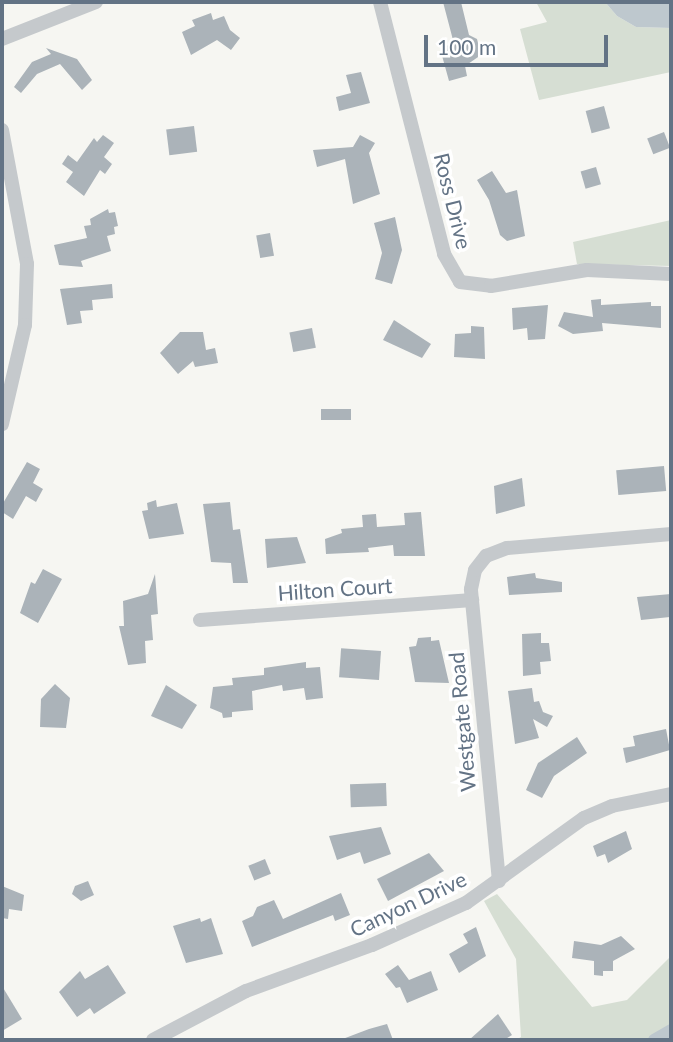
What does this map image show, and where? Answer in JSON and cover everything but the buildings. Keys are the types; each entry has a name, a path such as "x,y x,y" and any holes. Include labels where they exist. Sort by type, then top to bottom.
{"street":[{"path":"2,39 96,2"},
{"name":"Ross Drive","path":"380,2 444,254 460,282 484,286 606,269 671,274"},
{"path":"2,130 24,229 27,275 23,335 2,424"},
{"name":"Westgate Road","path":"499,881 472,600 472,580 480,561 519,546 671,534"},
{"name":"Hilton Court","path":"200,620 472,600"},
{"name":"Canyon Drive","path":"153,1040 246,991 418,926 499,881 584,818 612,806 671,794"}],"shaded area":[{"path":"536,2 605,2 617,16 636,27 671,28 671,72 539,100 520,29 547,22"},
{"path":"605,2 671,2 671,28 636,27 617,16"},
{"path":"671,220 671,266 577,264 573,242"},
{"path":"497,894 592,1007 627,1000 671,956 671,1040 516,1040 521,1037 516,959 484,901"}],"waterway":[{"path":"654,1040 671,1030"}]}
